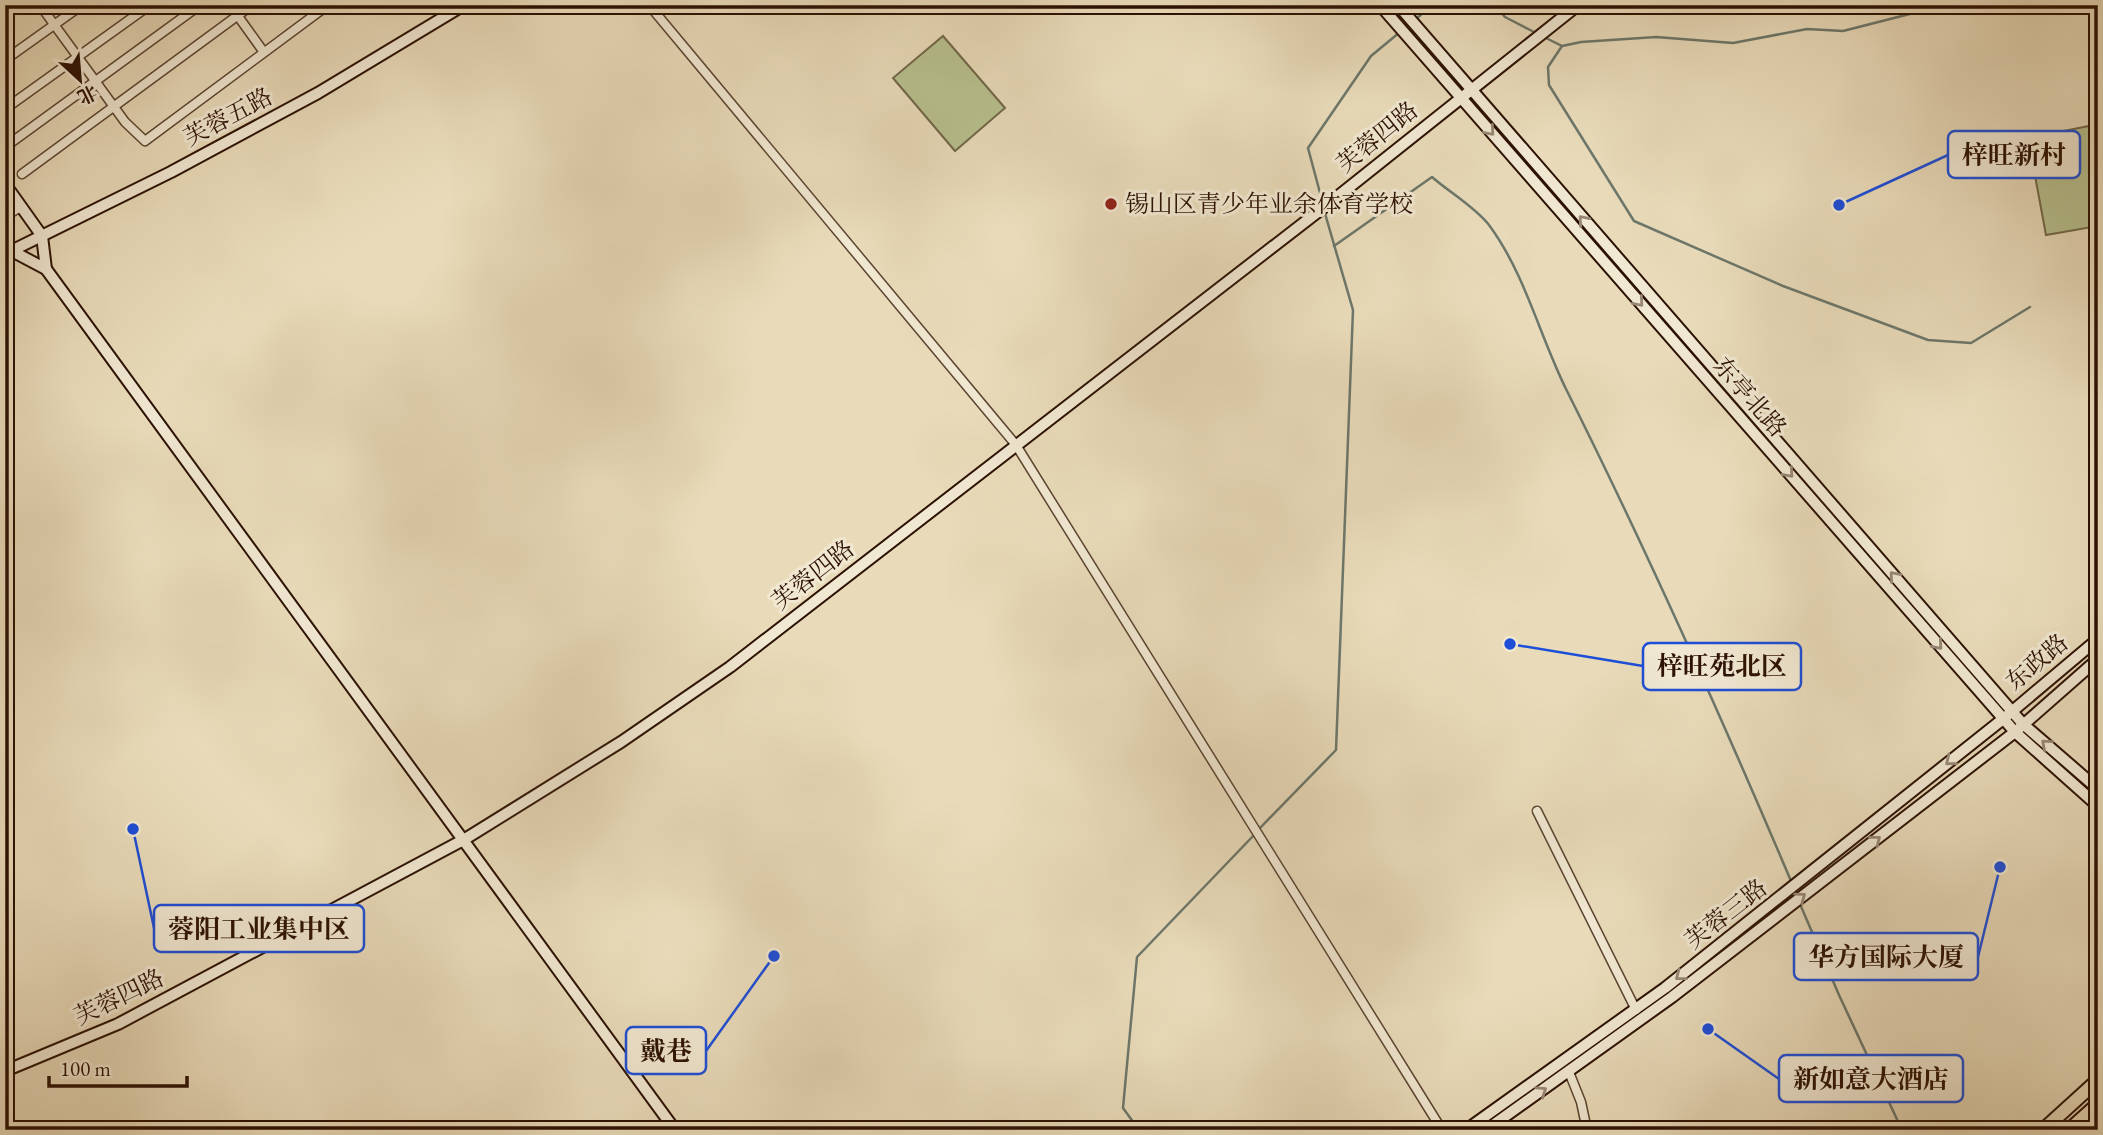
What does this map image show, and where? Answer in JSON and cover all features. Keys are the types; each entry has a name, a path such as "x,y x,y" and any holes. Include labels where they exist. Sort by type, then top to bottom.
{"main road":[{"name":"芙蓉五路","path":"8,249 42,236 318,93 464,5"},
{"name":"东亭北路","path":"1380,5 1394,22 1417,38 1470,89 2007,715"},
{"name":"芙蓉四路","path":"5,1071 118,1024 465,839 621,742 730,667 1332,201 1578,5"},
{"name":"东亭北路","path":"1401,9 1417,38 1460,97 2007,715 2098,806"},
{"path":"5,184 42,236 46,269"},
{"path":"8,249 46,269 675,1130"},
{"name":"东政路","path":"2007,715 2098,639"},
{"name":"东政路","path":"2019,728 2098,659"},
{"name":"芙蓉三路","path":"1486,1130 1672,997 1776,908 1813,870 2007,715"},
{"name":"东亭北路","path":"2019,728 2098,789"},
{"name":"芙蓉三路","path":"1465,1130 1776,908 1822,881 2019,728"},
{"path":"2043,1130 2098,1080"},
{"path":"2069,1130 2098,1104"}],"street":[{"path":"5,15 19,5"},
{"path":"40,5 114,107 145,141 328,5"},
{"path":"5,60 82,5"},
{"path":"5,109 150,5"},
{"path":"5,147 200,5"},
{"path":"230,5 263,51"},
{"path":"22,174 252,5"},
{"path":"649,5 1016,445 1442,1130"},
{"path":"5,216 21,207"},
{"path":"1538,811 1636,1010"},
{"path":"1569,1072 1581,1102 1587,1130"}],"green space":[{"path":"943,36 1005,108 955,151 893,78"},
{"path":"2089,126 2098,171 2098,226 2046,235 2028,138"}],"waterway":[{"path":"1416,19 1432,5"},
{"path":"1495,5 1505,17 1538,34"},
{"path":"1562,46 1581,42 1656,37 1733,43 1807,29 1843,31 1945,5"},
{"path":"1323,204 1308,148 1371,56 1400,32"},
{"path":"1544,37 1562,46 1548,67 1549,85 1634,221 1783,286 1928,340 1971,343 2030,307"},
{"path":"1334,246 1432,177 1489,225 1502,244 1523,286 1558,372 1683,635 1791,881"},
{"path":"1259,829 1336,750 1353,310 1324,210"},
{"path":"1139,1130 1123,1108 1137,957 1255,834"},
{"path":"1800,904 1902,1130"}],"place":[{"name":"锡山区青少年业余体育学校","path":"1111,204"},
{"name":"梓旺新村","path":"1839,205"},
{"name":"梓旺苑北区","path":"1510,644"},
{"name":"蓉阳工业集中区","path":"133,829"},
{"name":"华方国际大厦","path":"2000,867"},
{"name":"戴巷","path":"774,956"},
{"name":"新如意大酒店","path":"1708,1029"}]}
